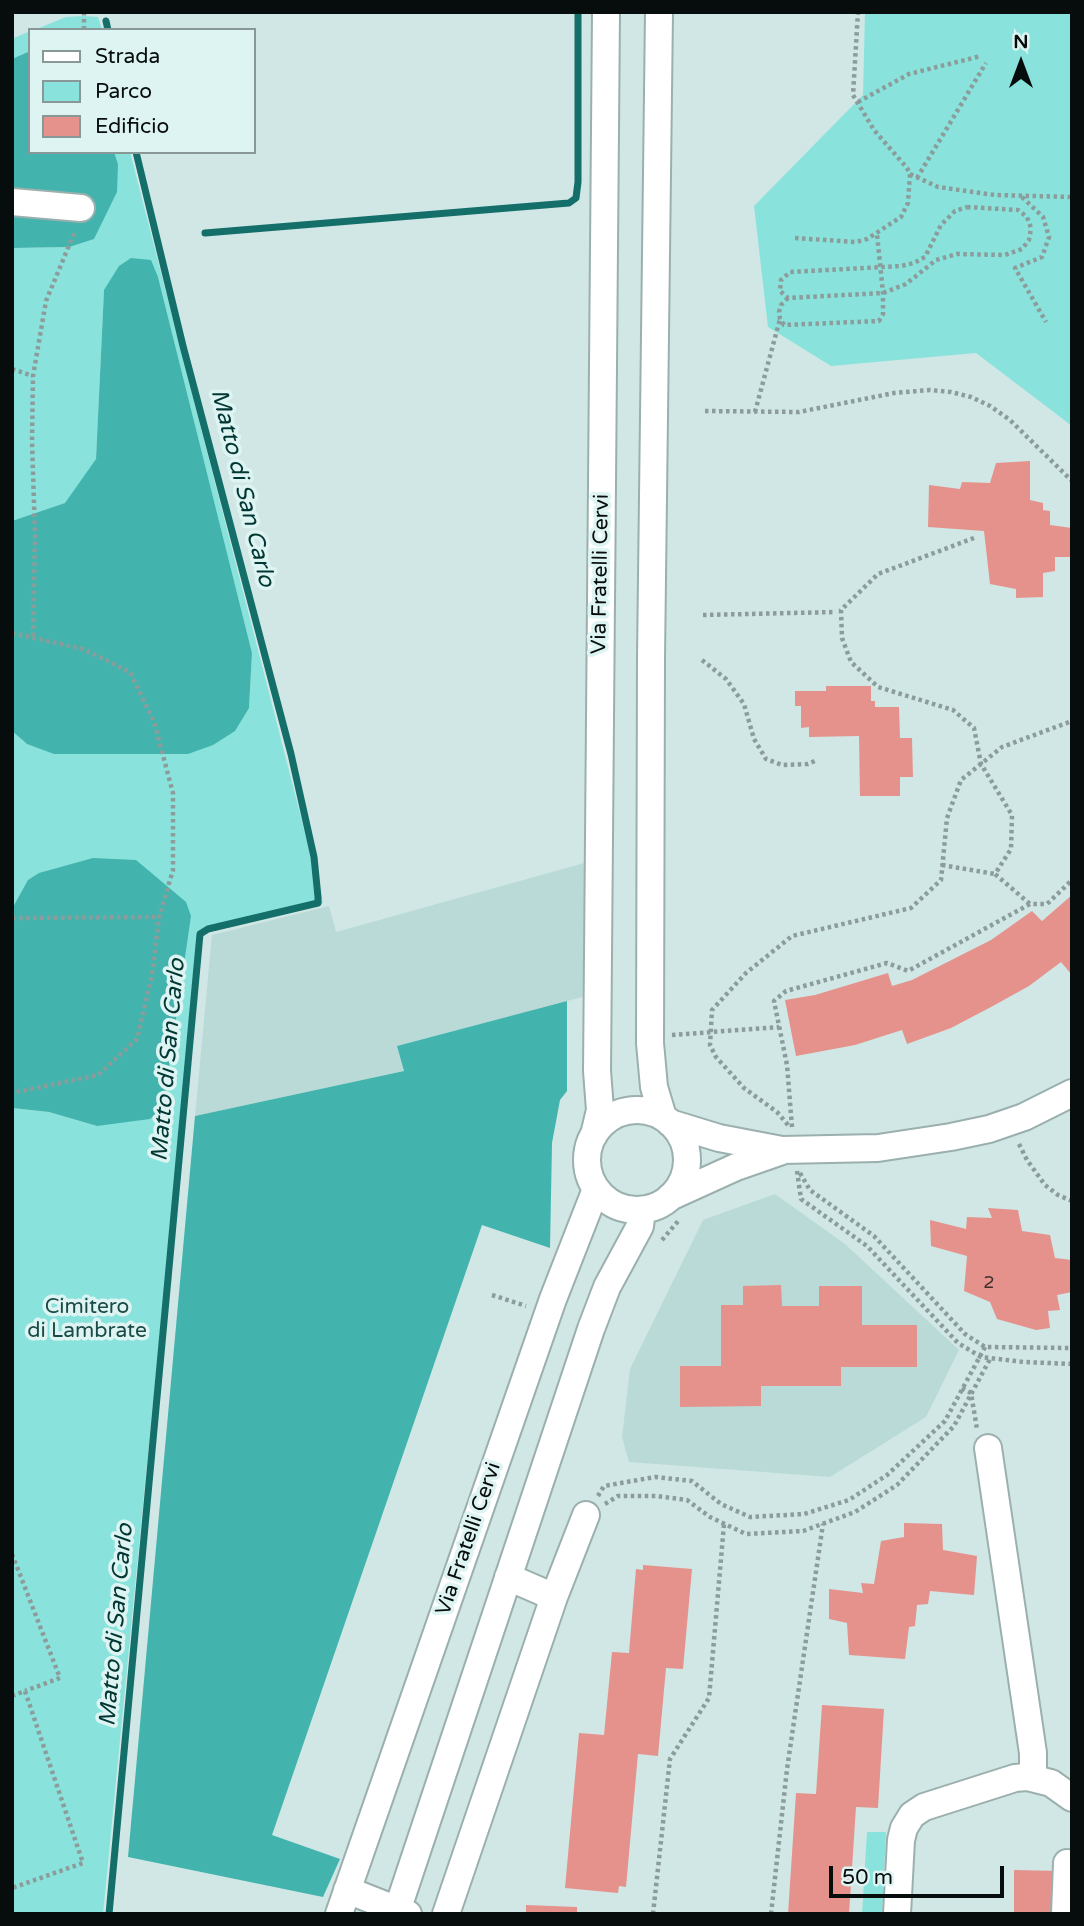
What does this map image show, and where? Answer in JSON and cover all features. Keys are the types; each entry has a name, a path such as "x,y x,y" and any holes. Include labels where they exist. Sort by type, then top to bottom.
{"street":[{"name":"Via Fratelli Cervi","path":"594,1135 600,1110 597,1058 606,12"},
{"path":"659,12 651,658 650,1043 654,1087 667,1120 683,1139 687,1160 679,1205"},
{"path":"12,202 81,208"},
{"path":"788,1144 727,1171 679,1205 662,1204 642,1210 632,1210 611,1203 596,1189 588,1169 587,1157 594,1135 604,1123 625,1112 648,1111 719,1138 878,1148 989,1129 1024,1117 1072,1093"},
{"name":"Via Fratelli Cervi","path":"596,1189 469,1512 343,1902 401,1912 508,1577 595,1319 607,1287 640,1226 642,1210"},
{"path":"988,1448 1033,1753 1030,1777"},
{"path":"446,1914 554,1597 586,1515"},
{"path":"508,1577 554,1597"},
{"path":"897,1914 904,1828 912,1815 924,1807 1015,1778 1030,1777 1051,1783 1072,1798"},
{"path":"1065,1914 1067,1863"}],"path":[{"path":"795,238 856,242 877,233 901,217 908,204 910,174 907,168 874,130 853,95 858,12"},
{"path":"858,102 909,74 981,56"},
{"path":"917,178 986,63"},
{"path":"910,174 938,187 1021,196 1072,197"},
{"path":"1021,196 1043,217 1049,237 1042,257 1015,268 1046,323"},
{"path":"755,412 780,319 780,304 788,298 883,293 906,284 936,260 957,254 1006,255 1022,249 1029,240 1031,228 1027,217 1018,211 967,207 955,211 941,225 925,257 901,266 790,272 781,280 780,291 788,298"},
{"path":"33,636 33,376 46,301 72,239 81,208"},
{"path":"780,319 784,325 879,321 883,314 883,293 877,233"},
{"path":"12,369 33,376"},
{"path":"705,411 799,412 912,391 951,392 990,406 1010,420 1072,481"},
{"path":"974,538 878,574 841,610 842,638 851,662 878,687 953,710 974,728 981,764 1012,815 1011,849 995,874"},
{"path":"703,615 836,612"},
{"path":"12,633 83,649 130,672 154,722 173,793 173,870 159,917 152,975 137,1039 98,1075 12,1093"},
{"path":"702,660 726,679 744,704 754,739 766,759 782,765 808,764 817,760"},
{"path":"1072,721 1002,747 961,780 947,818 941,880 911,908 792,936 746,973 712,1010 710,1045 716,1057 744,1088 777,1112 801,1199 867,1246 958,1343 981,1357 990,1359 1072,1364"},
{"path":"942,865 995,874 1030,904"},
{"path":"1072,880 1047,904 1030,904 908,971 887,963 786,991 775,1001 787,1065 788,1144 810,1190 874,1236 965,1334 985,1347 1072,1348"},
{"path":"12,918 159,917"},
{"path":"686,1033 779,1027"},
{"path":"1020,1145 1045,1185 1072,1201"},
{"path":"658,1245 679,1220 679,1205"},
{"path":"586,1515 604,1486 655,1477 692,1481 721,1504 750,1517 804,1514 849,1500 887,1475 945,1421 985,1347"},
{"path":"586,1515 618,1496 657,1496 687,1500 710,1517 746,1534 803,1531 855,1512 897,1485 954,1426 990,1359"},
{"path":"962,1388 971,1393"},
{"path":"971,1393 978,1430 988,1448"},
{"path":"653,1914 670,1759 709,1698 724,1524"},
{"path":"771,1914 787,1769 823,1524"},
{"path":"12,1555 60,1678 12,1696"},
{"path":"12,1888 83,1863 26,1691"}],"shaded area":[{"path":"28,52 28,154 115,154 118,164 117,192 94,239 69,247 12,248 12,59"},
{"path":"131,258 151,260 158,277 252,653 249,708 235,731 213,745 188,754 54,754 27,744 12,731 12,521 65,503 96,459 104,290 119,266"},
{"path":"93,858 136,860 186,902 191,916 163,1108 150,1119 97,1126 49,1112 12,1108 12,909 28,880 39,873"},
{"path":"588,862 586,996 397,1046 404,1071 195,1116 212,935 329,906 336,932"},
{"path":"567,1001 567,1091 560,1100 552,1143 550,1248 482,1225 272,1835 340,1859 323,1897 128,1857 195,1116 404,1071 397,1046"},
{"path":"775,1194 845,1244 959,1350 926,1417 830,1477 629,1462 622,1437 630,1369 703,1220"}],"green space":[{"path":"865,12 1072,12 1072,426 976,353 831,366 768,327 754,206 863,95"},
{"path":"66,17 98,17 101,28 39,28"},
{"path":"28,32 28,52 12,59 12,39"},
{"name":"Cimitero di Lambrate","path":"115,154 131,154 323,903 199,932 103,1914 12,1914 12,1108 49,1112 97,1126 12,909 12,731 27,744 249,708 252,653 158,277 104,290 96,459 66,503 12,521 12,248 69,247 118,165"},
{"path":"867,1832 886,1832 882,1914 862,1914"}],"building":[{"path":"1030,461 1030,500 1043,503 1043,510 1050,511 1050,525 1072,528 1072,557 1055,557 1055,571 1043,573 1043,597 1016,598 1016,589 990,584 984,531 928,527 929,485 960,489 962,482 990,483 996,463"},
{"path":"826,686 871,686 871,701 875,701 875,707 899,707 900,738 912,738 913,777 900,777 900,796 860,796 859,736 809,737 809,727 801,728 801,706 795,706 795,691 826,691"},
{"path":"1072,895 1072,975 1061,962 1029,986 991,1007 951,1028 907,1044 902,1030 855,1045 796,1056 785,1000 815,995 888,973 892,986 912,980 991,940 1032,911 1042,921"},
{"path":"988,1208 1018,1210 1022,1231 1050,1235 1055,1258 1072,1260 1072,1292 1057,1295 1060,1310 1048,1311 1050,1328 1036,1330 997,1319 990,1302 964,1291 967,1256 931,1246 930,1220 966,1229 967,1217 992,1218"},
{"path":"781,1285 782,1306 819,1306 819,1286 862,1286 862,1325 917,1325 917,1367 841,1367 841,1386 761,1386 761,1406 680,1407 680,1366 721,1366 721,1305 743,1305 743,1286"},
{"path":"904,1523 942,1524 943,1550 977,1556 974,1595 930,1591 928,1604 917,1605 915,1626 909,1627 905,1659 849,1655 847,1623 829,1619 829,1589 863,1593 861,1583 874,1584 881,1541 904,1537"},
{"path":"643,1565 692,1569 683,1669 666,1668 658,1756 638,1754 626,1887 619,1886 618,1893 565,1888 579,1733 604,1735 612,1652 629,1653 636,1569 643,1570"},
{"path":"822,1705 884,1709 878,1808 856,1807 849,1914 788,1914 796,1793 816,1794"},
{"path":"1014,1870 1062,1871 1061,1914 1014,1914"},
{"path":"526,1905 577,1907 577,1914 526,1914"}],"waterway":[{"path":"205,233 569,203 576,198 578,182 578,12"},
{"name":"Matto di San Carlo","path":"106,21 108,28"},
{"name":"Matto di San Carlo","path":"109,1914 200,934 208,929 318,903 314,857 291,754 183,346 136,154"}]}
